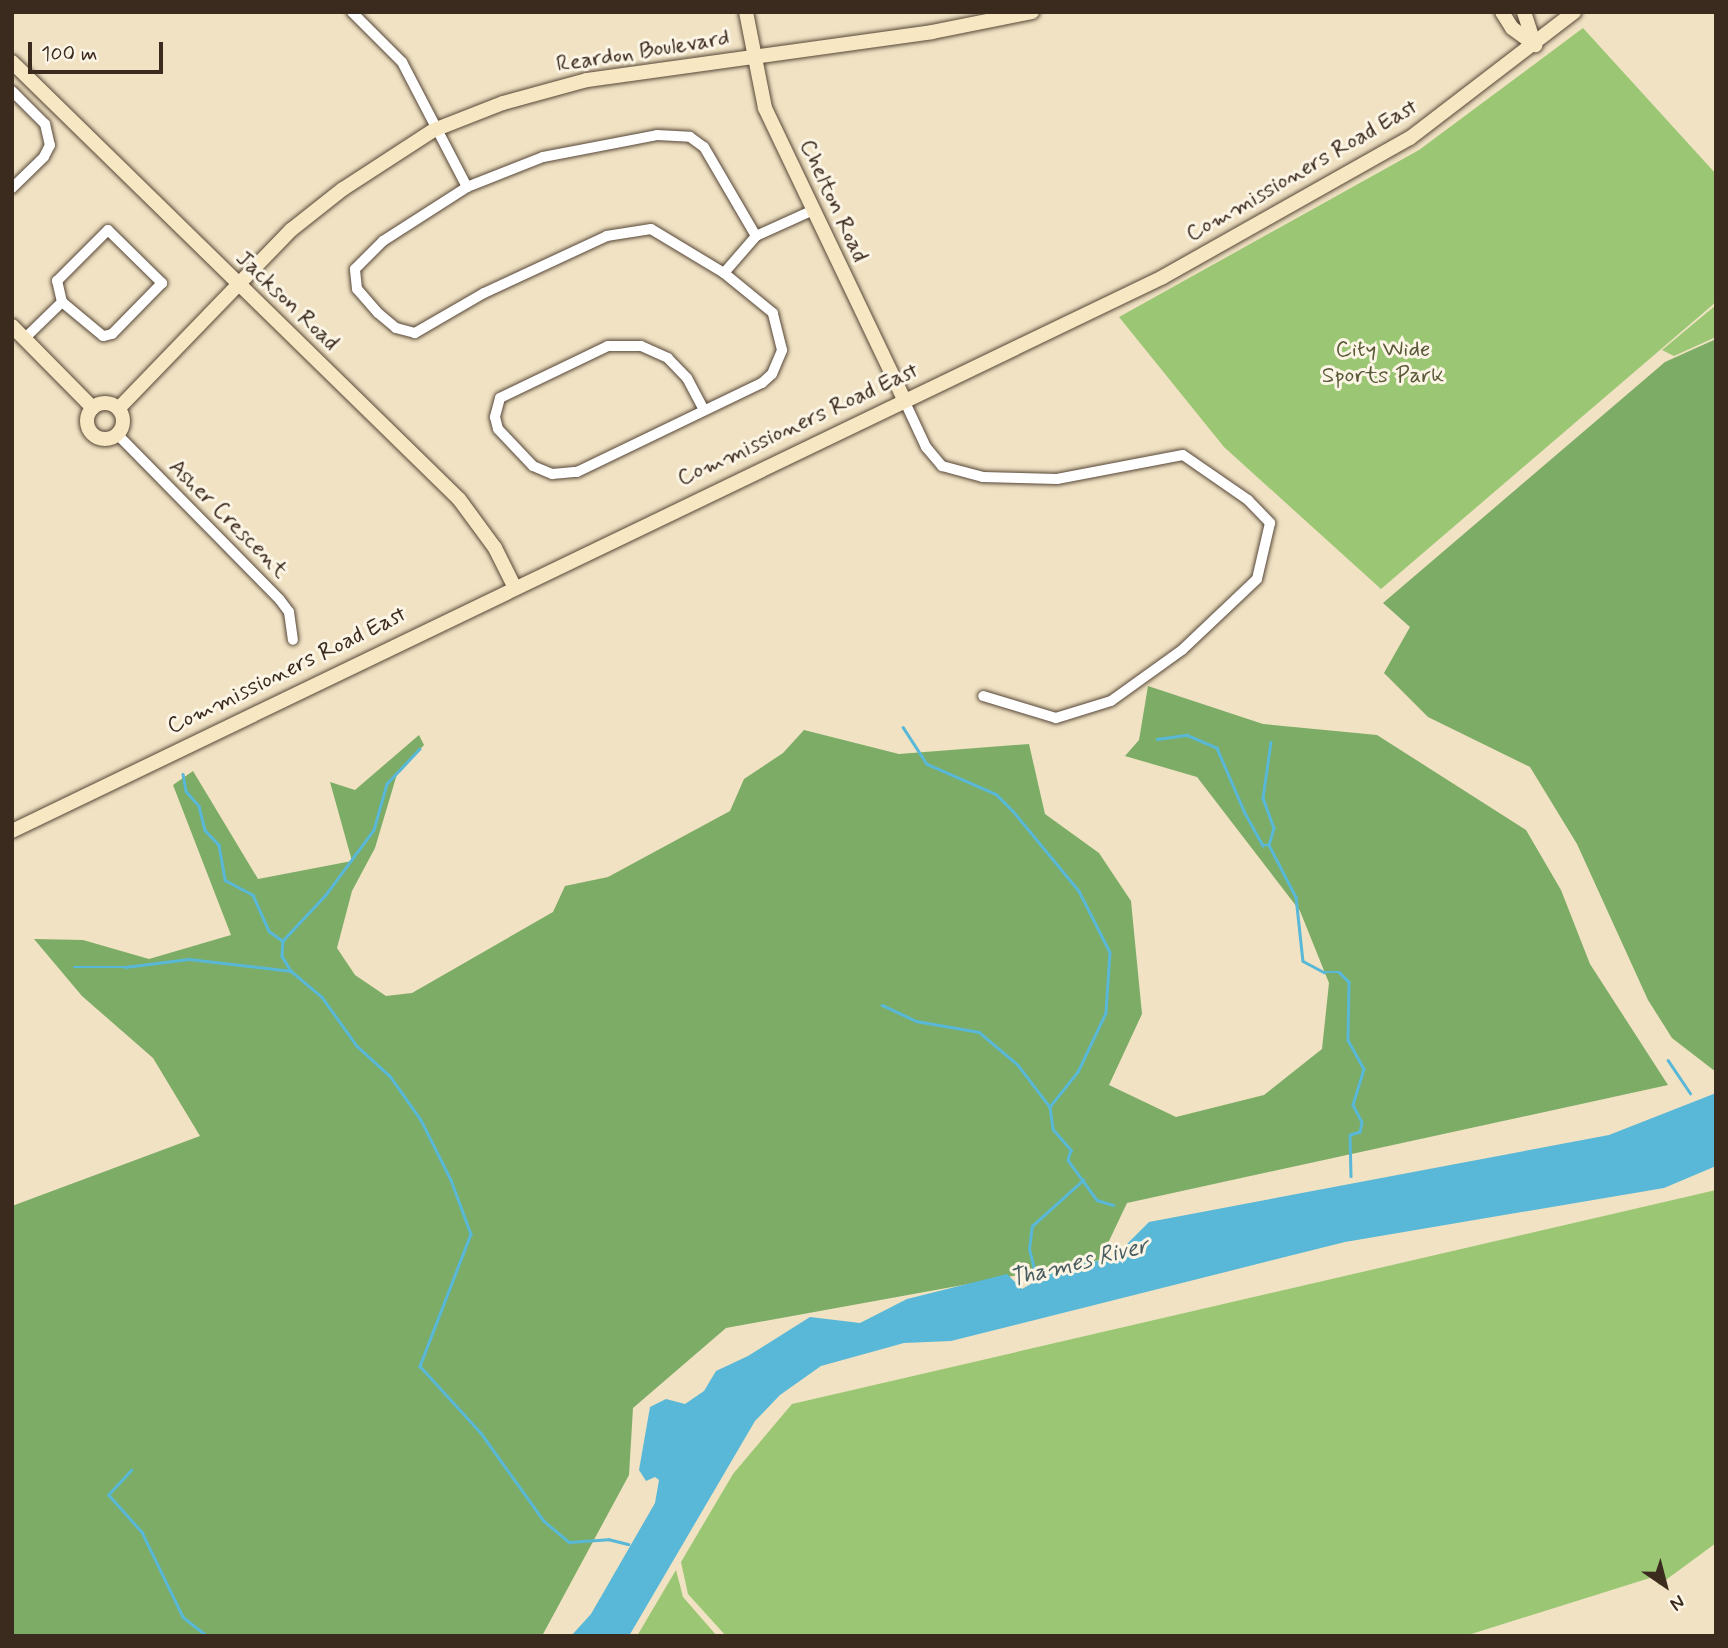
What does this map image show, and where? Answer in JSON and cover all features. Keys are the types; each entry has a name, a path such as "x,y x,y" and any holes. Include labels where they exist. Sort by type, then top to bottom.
{"main road":[{"name":"Chelton Road","path":"746,12 765,108 811,211 904,400"},
{"name":"Reardon Boulevard","path":"118,408 291,230 343,189 435,130 503,103 587,80 992,23 1032,12"},
{"path":"1502,12 1512,28 1535,45"},
{"path":"1524,12 1535,45"},
{"name":"Commissioners Road East","path":"12,831 514,586 1163,277 1276,216 1410,138 1535,45 1574,12"},
{"name":"Jackson Road","path":"12,62 237,285 459,499 495,548 514,586"},
{"path":"12,326 93,408"},
{"path":"109,403 118,408 124,422 118,435 103,440 92,435 87,421 93,408 109,403"}],"street":[{"path":"352,12 401,62 467,187"},
{"path":"12,91 45,124 50,145 44,157 12,188"},
{"path":"704,410 687,378 668,358 641,346 608,346 500,398 495,417 498,429 533,466 552,474 577,472 762,383 772,374 782,350 773,313 724,273 661,233 636,228 620,231 484,293 428,327 404,332 390,324 356,289 357,262 444,198 467,187 543,157 657,135 690,137 704,148 756,236"},
{"path":"724,273 756,236 811,211"},
{"path":"108,230 162,283 112,334 103,336 62,302 57,282 108,230"},
{"path":"25,338 62,302"},
{"path":"904,400 926,447 942,466 983,477 1058,479 1184,455 1248,500 1270,523 1257,579 1182,650 1111,701 1056,718 983,696"},
{"name":"Asher Crescent","path":"118,435 280,600 289,611 293,640"}],"green space":[{"name":"City Wide Sports Park","path":"1583,28 1716,174 1716,302 1381,589 1224,447 1119,317 1419,150"},
{"path":"1716,305 1716,337 1674,356 1662,350"},
{"path":"1716,339 1716,1072 1672,1038 1648,1000 1577,844 1530,767 1428,717 1384,673 1410,627 1383,603 1665,362"},
{"path":"1148,686 1263,724 1377,735 1526,830 1561,890 1590,964 1668,1085 1127,1203 1100,1260 726,1328 633,1408 629,1475 542,1636 12,1636 12,1206 200,1136 153,1058 82,996 34,939 83,940 149,959 231,935 173,785 193,771 258,879 352,861 330,782 355,790 419,735 424,745 397,774 375,848 352,891 337,948 355,975 386,996 412,993 553,912 565,886 608,877 730,811 744,779 783,753 804,730 899,754 1029,744 1045,814 1099,853 1131,901 1142,1014 1109,1085 1176,1117 1264,1095 1322,1049 1329,983 1300,911 1197,777 1125,756 1139,740"},
{"path":"1716,1190 1716,1543 1659,1585 1653,1577 1465,1636 726,1636 688,1594 681,1562 733,1474 792,1404"},
{"path":"676,1570 683,1597 717,1636 637,1636"}],"water":[{"path":"1716,1093 1716,1166 1664,1188 1345,1242 951,1341 904,1343 821,1366 780,1395 755,1421 629,1636 571,1636 591,1614 655,1503 659,1480 655,1477 646,1481 639,1470 650,1407 666,1399 685,1404 704,1391 716,1371 748,1356 810,1317 860,1323 907,1299 1007,1274 1022,1289 1059,1268 1113,1258 1149,1222 1609,1135"}],"waterway":[{"path":"903,727 927,764 996,794 1013,811 1079,891 1110,952 1106,1013 1078,1072 1050,1107 1053,1129 1071,1150 1068,1160 1097,1200 1113,1205"},
{"path":"1157,739 1187,735 1217,748 1245,813 1263,845 1269,845"},
{"path":"1271,742 1263,798 1274,828 1269,845 1296,897 1303,961 1324,972 1339,972 1349,982 1348,1040 1364,1069 1353,1105 1362,1122 1360,1132 1350,1135 1351,1176"},
{"path":"420,749 387,784 374,830 326,895 283,941 282,956 291,971 322,997 357,1046 390,1076 421,1120 451,1180 471,1234 420,1366 481,1433 544,1521 569,1542 608,1539 628,1544"},
{"path":"183,774 186,791 199,806 205,830 219,845 225,880 253,895 269,931 283,941"},
{"path":"74,967 125,967 189,959 291,971"},
{"path":"882,1005 916,1021 979,1032 1018,1065 1050,1107"},
{"path":"1668,1060 1690,1093"},
{"name":"Thames River","path":"1037,1281 1029,1249 1032,1226 1083,1180"},
{"path":"132,1470 109,1495 142,1532 183,1617 207,1636"}]}
